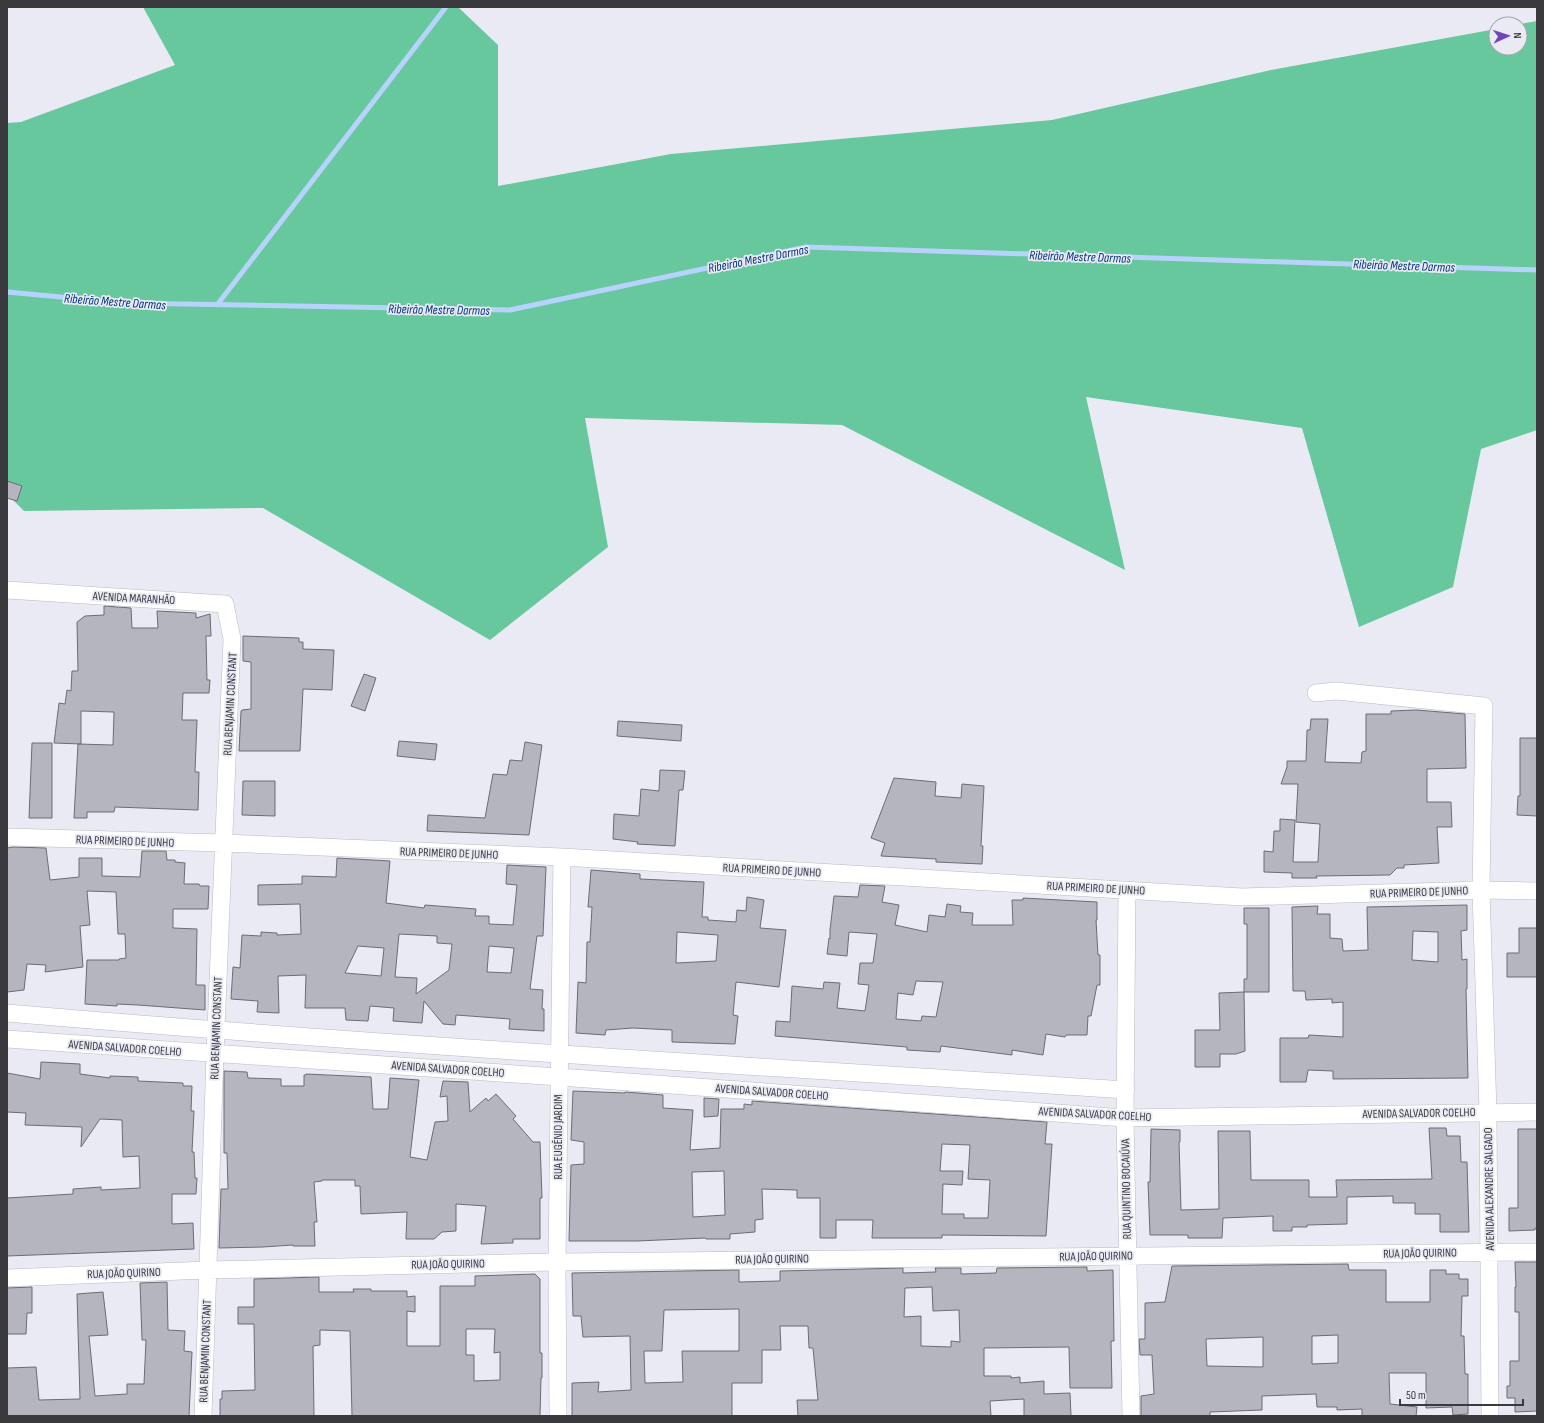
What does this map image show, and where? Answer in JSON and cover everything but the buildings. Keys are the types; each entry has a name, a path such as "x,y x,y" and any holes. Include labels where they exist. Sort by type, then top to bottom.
{"street":[{"name":"AVENIDA MARANHÃO","path":"7,590 225,604 232,639"},
{"name":"RUA BENJAMIN CONSTANT","path":"203,1416 215,1054 232,639"},
{"name":"AVENIDA ALEXANDRE SALGADO","path":"1316,693 1336,691 1484,706 1481,890 1488,1112 1490,1416"},
{"name":"RUA PRIMEIRO DE JUNHO","path":"7,837 224,843 562,857 1242,897 1481,890 1537,891"},
{"name":"RUA EUGÊNIO JARDIM","path":"558,1416 557,1262 562,857"},
{"name":"RUA QUINTINO BOCAIÚVA","path":"1127,890 1125,1118 1131,1416"},
{"name":"AVENIDA SALVADOR COELHO","path":"7,1012 216,1030 559,1054 1126,1090"},
{"name":"AVENIDA SALVADOR COELHO","path":"7,1039 1125,1118 1537,1112"},
{"name":"RUA JOÃO QUIRINO","path":"7,1278 207,1270 557,1262 1537,1252"}],"green space":[{"path":"143,7 458,7 498,45 498,186 671,154 1052,120 1271,70 1488,30 1488,56 1528,56 1528,23 1537,21 1537,430 1481,449 1453,587 1359,627 1302,428 1086,397 1125,570 842,425 585,418 608,547 490,640 263,508 24,511 7,494 7,123 21,122 175,65"}],"waterway":[{"path":"217,305 446,7"},
{"name":"Ribeirão Mestre Darmas","path":"7,292 126,303 510,310 806,247 1537,270"}]}
